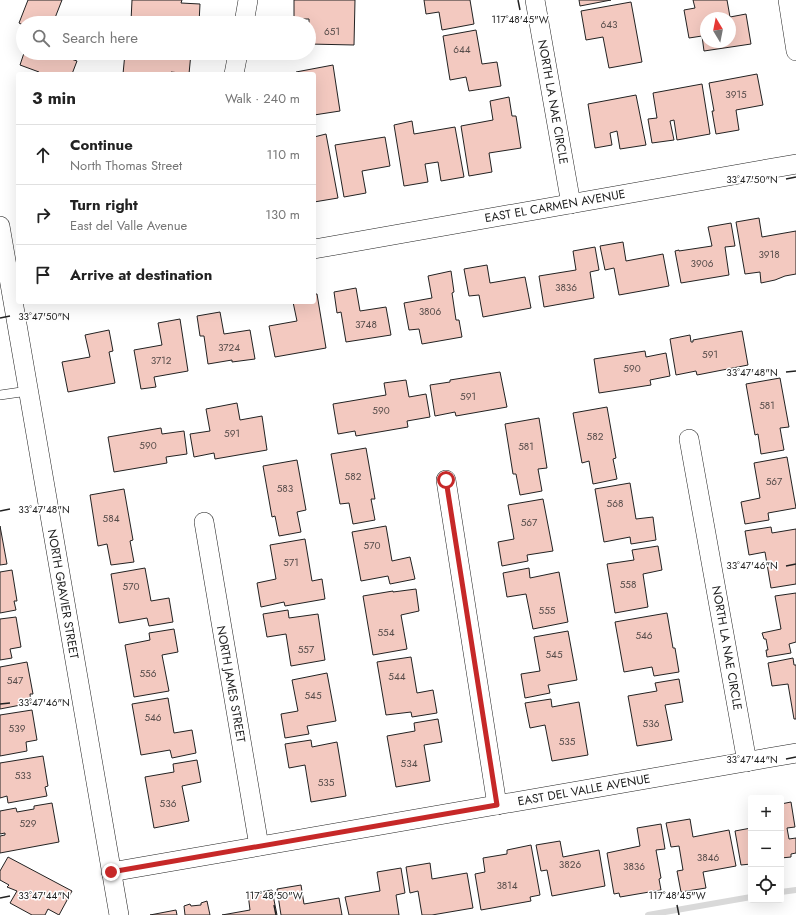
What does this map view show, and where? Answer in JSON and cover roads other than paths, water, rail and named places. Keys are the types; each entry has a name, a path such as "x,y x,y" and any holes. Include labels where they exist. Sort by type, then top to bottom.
{"street":[{"path":"245,16 248,0"},
{"name":"NORTH LA NAE CIRCLE","path":"535,0 571,204"},
{"path":"788,0 796,51"},
{"path":"234,72 237,60"},
{"name":"EAST EL CARMEN AVENUE","path":"316,250 796,164"},
{"name":"NORTH GRAVIER STREET","path":"0,226 15,302 28,391 119,915"},
{"name":"NORTH LA NAE CIRCLE","path":"689,439 747,762"},
{"path":"446,480 497,805"},
{"name":"NORTH JAMES STREET","path":"204,522 259,846"},
{"name":"EAST DEL VALLE AVENUE","path":"111,872 796,753"}],"lane":[{"path":"0,395 28,391"}],"waterway":[{"path":"784,892 796,890"},
{"path":"648,915 748,898"}]}
